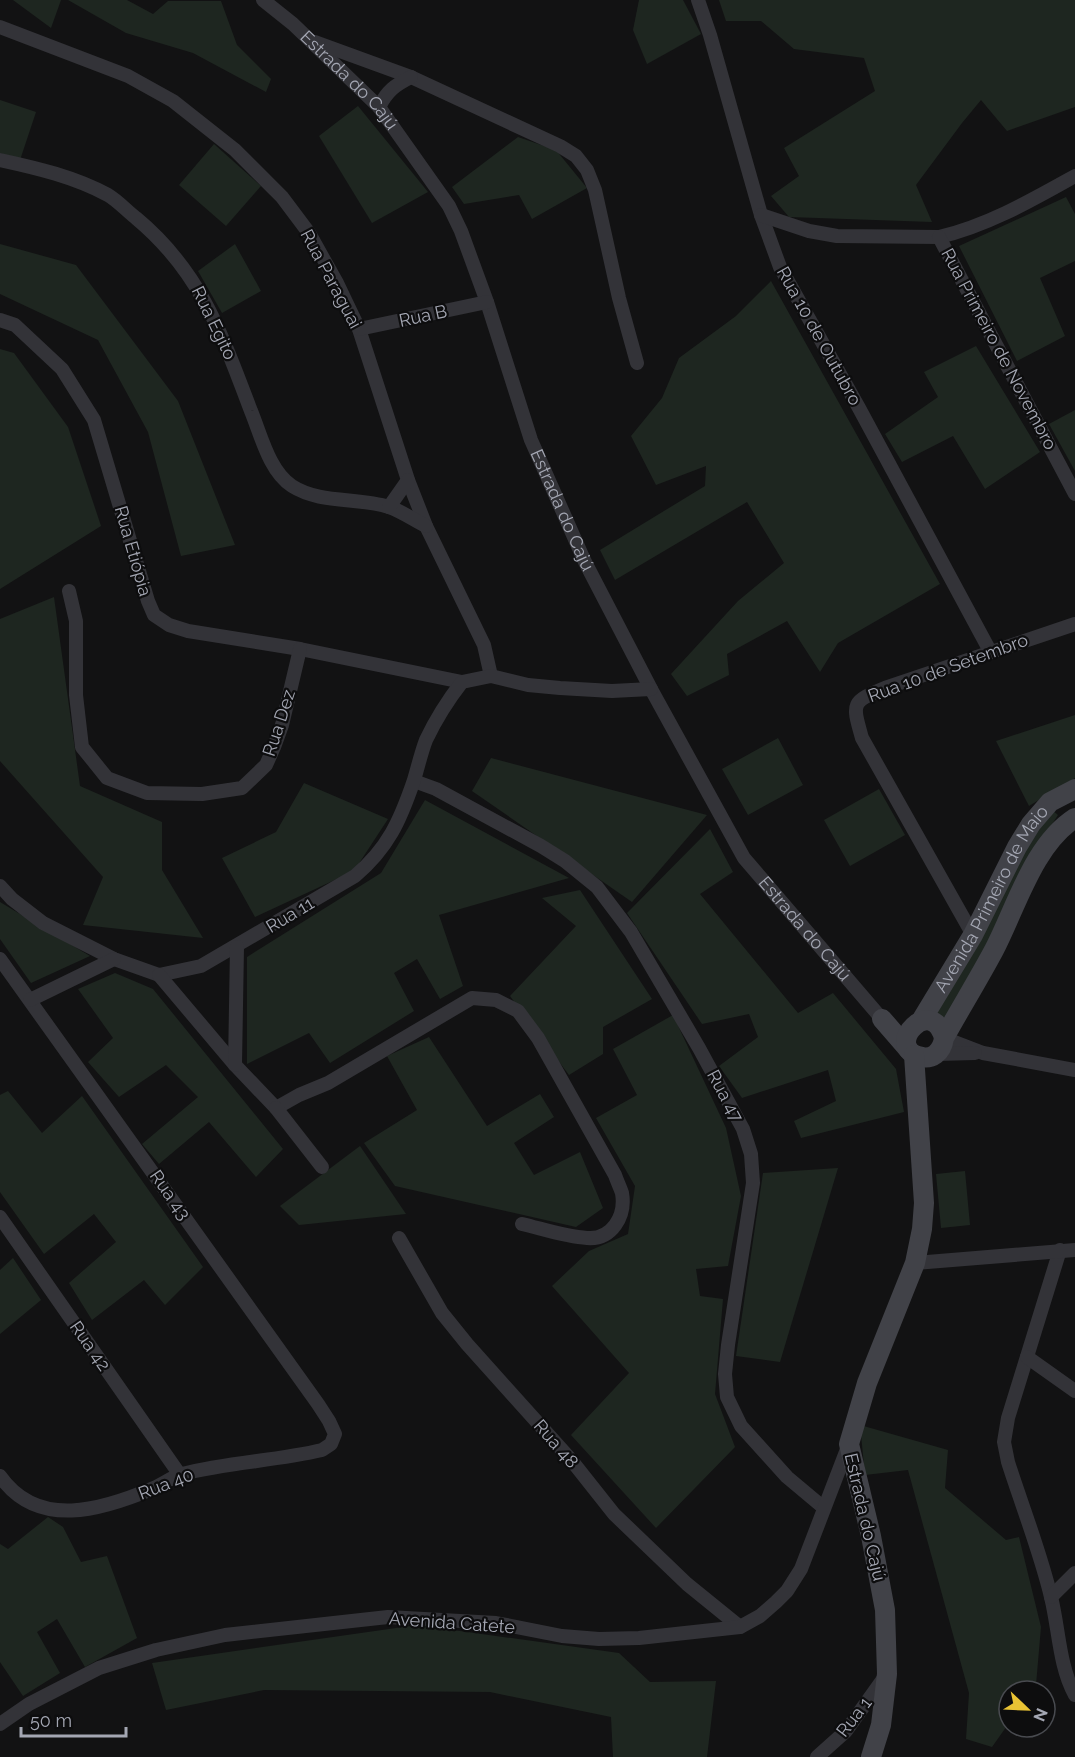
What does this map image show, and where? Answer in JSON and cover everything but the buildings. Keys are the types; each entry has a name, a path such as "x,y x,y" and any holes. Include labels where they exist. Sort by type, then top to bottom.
{"main road":[{"name":"Avenida Primeiro de Maio","path":"916,1024 973,935 1031,824 1050,802 1075,789"},
{"name":"Avenida Primeiro de Maio","path":"940,1046 994,950 1049,841 1075,819"},
{"path":"882,1019 916,1024 927,1021 939,1026 940,1046 926,1059 911,1052"},
{"name":"Estrada do Cajú","path":"882,1019 911,1052"},
{"name":"Estrada do Cajú","path":"871,1757 881,1725 887,1674 885,1610 871,1536 849,1444 867,1383 915,1263 922,1229 924,1203 918,1108 911,1052 906,1038 916,1024"},
{"name":"Estrada do Cajú","path":"918,1108 940,1046"}],"street":[{"name":"Estrada do Cajú","path":"263,0 310,40 379,107 449,206 461,231 487,302 531,440 585,562 651,689 744,858 882,1019"},
{"name":"Rua 10 de Outubro","path":"698,0 761,215 780,267 990,651"},
{"name":"Rua Paraguai","path":"0,27 128,76 173,100 235,150 282,197 309,233 359,330 408,480 426,525 484,645 491,676"},
{"path":"310,40 411,77 560,146 576,156 587,170 595,190 619,298 637,363"},
{"path":"379,107 386,93 395,85 411,77"},
{"name":"Rua Egito","path":"0,160 67,177 109,196 150,231 192,279 212,315 228,348 268,453 278,473 291,486 312,495 389,507 426,525"},
{"path":"761,215 809,231 837,236 939,237 981,223 1075,177"},
{"name":"Rua Primeiro de Novembro","path":"939,237 1075,494"},
{"name":"Rua B","path":"359,330 487,302"},
{"name":"Rua Etiópia","path":"0,320 15,325 62,369 94,420 154,615 169,625 188,631 300,649 462,682"},
{"path":"389,507 408,480"},
{"name":"Rua Dez","path":"69,591 76,621 76,694 82,747 107,778 147,793 202,794 242,788 266,765 274,747 282,724 300,649"},
{"name":"Rua 10 de Setembro","path":"973,935 862,738 855,714 858,702 863,697 885,688 1075,624"},
{"path":"462,682 491,676 528,685 560,688 612,691 651,689"},
{"name":"Rua 11","path":"159,975 201,966 355,876 374,860 389,841 414,781 425,742 462,682"},
{"name":"Rua 47","path":"414,781 436,789 541,846 597,886 631,932 699,1048 743,1130 751,1154 753,1183 728,1346 725,1374 727,1397 741,1426 787,1477 824,1508"},
{"path":"0,886 12,899 43,923 114,959 159,975 235,1065 276,1108 322,1167"},
{"path":"235,1065 237,946"},
{"name":"Rua 43","path":"0,959 318,1404 335,1434"},
{"path":"30,1000 114,959"},
{"path":"276,1108 327,1083 472,998 496,1000 518,1011 538,1038 615,1175 622,1194 622,1210 618,1224 606,1235 588,1238 522,1224"},
{"path":"940,1046 1075,1070"},
{"name":"Rua 42","path":"0,1217 180,1475"},
{"name":"Rua 48","path":"399,1238 442,1313 466,1344 572,1461 614,1514 687,1584 740,1627"},
{"path":"1060,1250 1008,1418 1004,1442 1008,1462 1052,1597 1060,1647 1075,1695"},
{"path":"915,1263 1075,1250"},
{"path":"1027,1357 1075,1392"},
{"name":"Rua 40","path":"0,1476 17,1496 50,1510 109,1506 155,1488 180,1475 322,1450 332,1444 335,1434"},
{"name":"Avenida Catete","path":"0,1724 29,1704 99,1668 156,1650 225,1635 388,1617 496,1623 562,1636 599,1639 650,1637 740,1627 760,1616 787,1591 801,1569 849,1444"},
{"path":"1052,1597 1075,1573"},
{"name":"Rua 1","path":"818,1757 846,1731 887,1674"}],"shaded area":[{"path":"13,0 61,0 51,28"},
{"path":"68,0 127,0 153,14 168,1 221,1 237,45 271,79 266,92 193,53 126,33"},
{"path":"639,0 683,0 701,34 647,64 633,30"},
{"path":"719,0 1075,0 1075,107 1007,131 981,100 916,185 932,222 789,217 771,196 799,176 784,148 875,91 864,58 794,49 761,21 726,21"},
{"path":"0,100 36,112 20,160 0,153"},
{"path":"358,106 428,192 372,223 319,136"},
{"path":"518,137 556,150 587,188 532,219 519,195 464,204 452,187"},
{"path":"214,144 261,186 226,226 179,185"},
{"path":"1066,197 1075,214 1075,261 1040,278 1065,336 1017,361 959,246"},
{"path":"0,244 76,265 178,401 235,545 181,556 148,432 98,340 0,294"},
{"path":"235,244 261,291 222,313 198,271"},
{"path":"771,281 940,584 838,643 820,672 787,621 727,654 729,675 687,696 671,674 738,601 784,563 747,502 615,580 600,550 705,486 706,466 656,485 631,436 662,398 679,358 736,316"},
{"path":"976,346 1040,452 985,489 953,436 902,462 885,434 938,397 924,372"},
{"path":"0,349 14,353 68,427 101,526 0,589"},
{"path":"1075,410 1075,471 1049,424"},
{"path":"54,597 80,786 162,822 162,870 203,938 83,925 103,877 0,761 0,619"},
{"path":"1075,715 1075,778 1029,806 996,741"},
{"path":"778,738 803,785 748,815 722,769"},
{"path":"491,758 707,815 632,902 472,791"},
{"path":"304,783 388,819 354,871 255,917 222,858 276,832"},
{"path":"879,789 905,835 850,866 824,820"},
{"path":"425,800 569,878 439,915 463,986 440,999 417,959 394,973 414,1011 330,1063 309,1033 247,1064 247,957 381,873"},
{"path":"1051,809 1058,815 1025,866 948,1022 934,1012 1025,839"},
{"path":"710,829 733,872 700,894 798,1013 833,993 896,1069 904,1112 801,1138 794,1121 836,1101 828,1070 742,1098 719,1066 758,1037 749,1014 702,1024 627,913"},
{"path":"580,890 652,999 603,1027 603,1054 569,1075 510,996 576,926 542,898"},
{"path":"0,902 90,956 31,983 0,939"},
{"path":"115,973 153,989 283,1149 256,1177 209,1122 159,1164 142,1144 198,1097 166,1065 119,1097 88,1062 113,1038 78,989"},
{"path":"673,1015 726,1128 741,1196 728,1266 696,1269 700,1296 723,1299 715,1394 735,1447 656,1528 571,1435 629,1373 552,1286 589,1251 628,1234 635,1186 596,1118 637,1095 613,1049"},
{"path":"429,1037 487,1126 540,1094 554,1117 514,1143 534,1175 580,1152 603,1208 576,1227 395,1186 364,1143 417,1110 387,1056"},
{"path":"8,1091 42,1133 82,1096 203,1267 165,1305 144,1280 92,1320 69,1283 116,1242 94,1214 44,1254 0,1192 0,1095"},
{"path":"360,1146 406,1214 299,1225 280,1206"},
{"path":"838,1168 780,1362 736,1356 763,1173"},
{"path":"965,1171 970,1225 941,1228 936,1174"},
{"path":"13,1258 41,1300 0,1334 0,1270"},
{"path":"860,1425 948,1450 945,1488 1006,1540 1019,1537 1041,1627 1037,1679 997,1679 998,1739 992,1747 966,1739 969,1693 908,1470 865,1475"},
{"path":"48,1517 63,1527 81,1562 107,1556 137,1638 85,1667 57,1619 37,1632 60,1673 23,1696 0,1662 0,1544 8,1549"},
{"path":"417,1625 619,1653 650,1682 716,1681 707,1757 613,1757 611,1717 490,1692 264,1690 166,1710 152,1663"}]}
